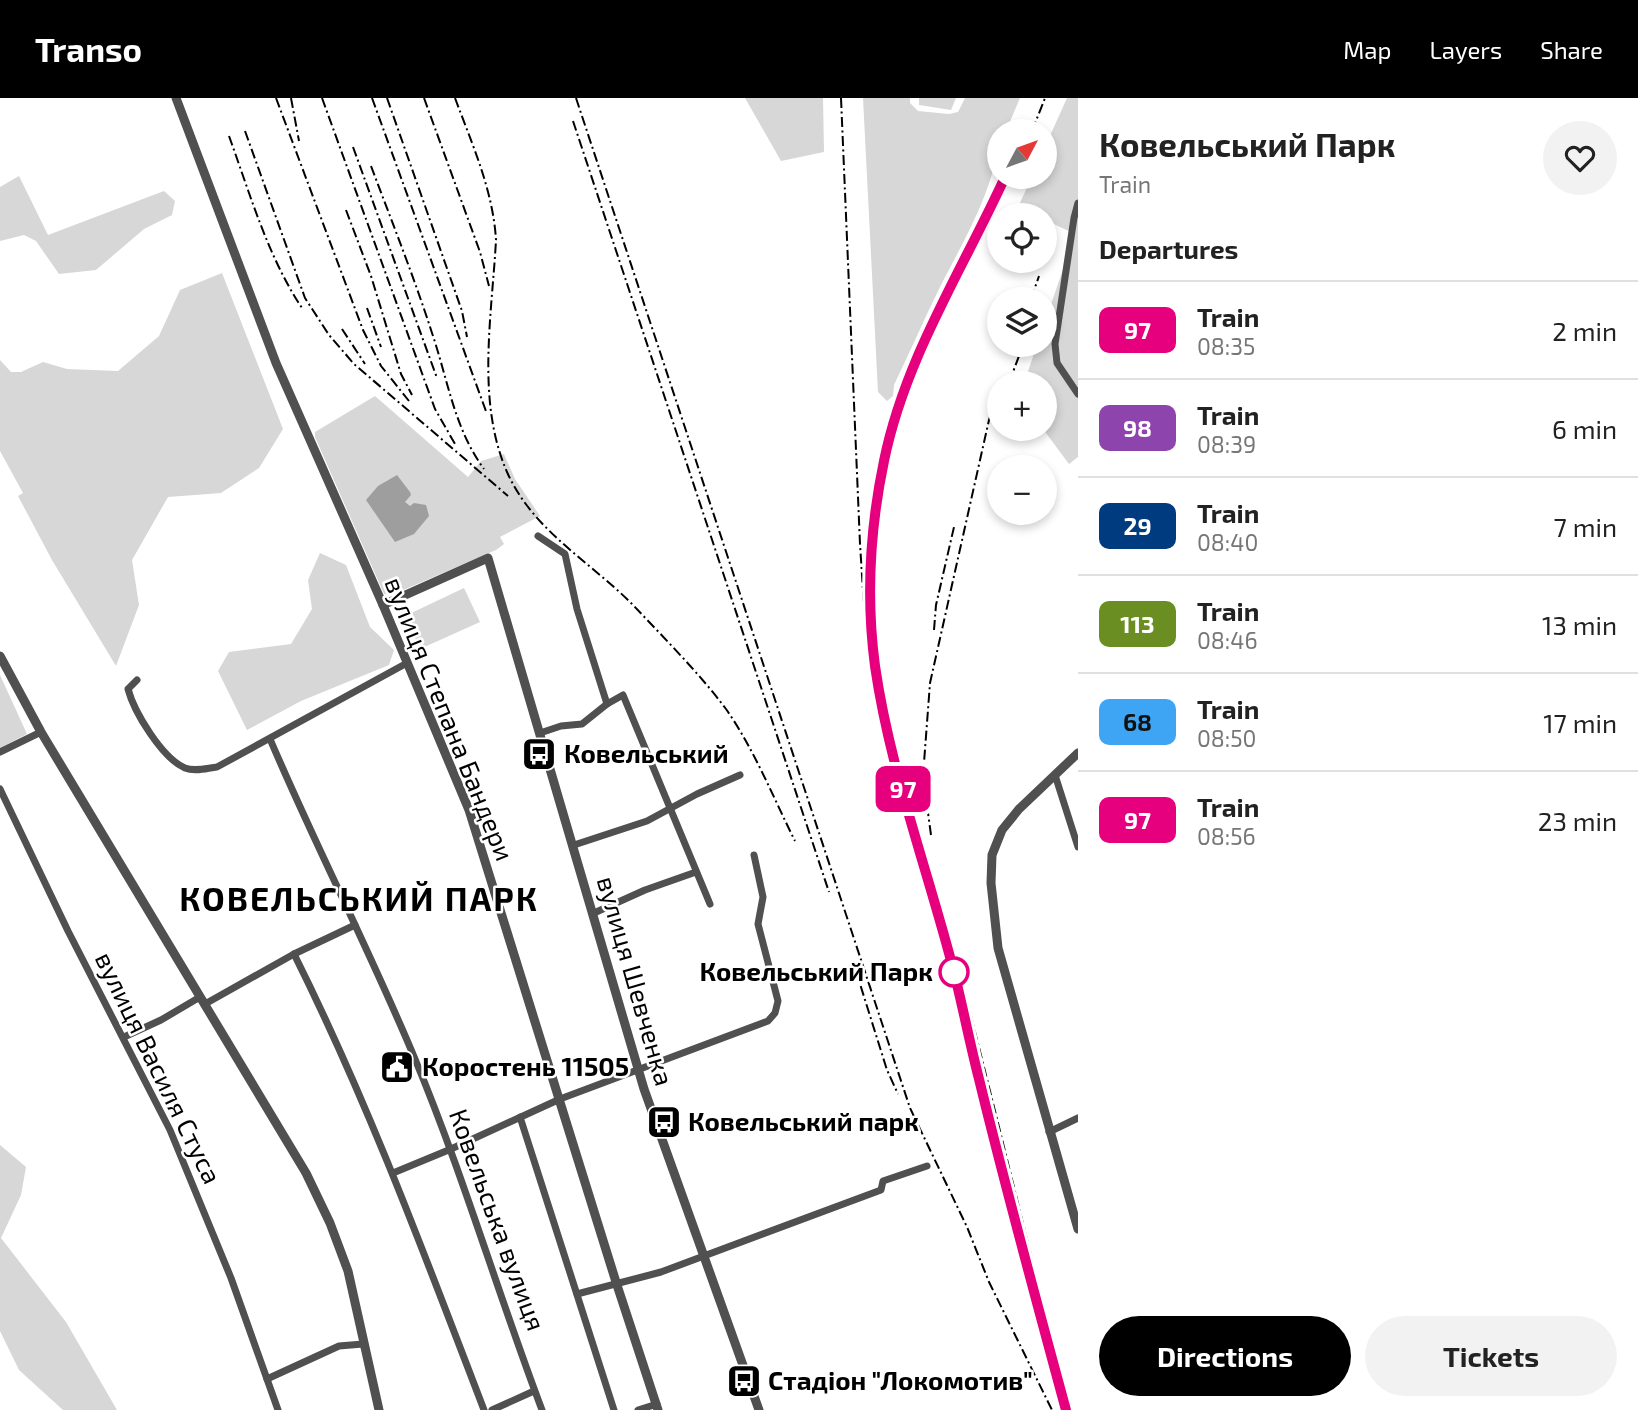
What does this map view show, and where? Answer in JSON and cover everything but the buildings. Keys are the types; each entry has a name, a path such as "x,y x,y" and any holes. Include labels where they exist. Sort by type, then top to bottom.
{"street":[{"name":"вулиця Степана Бандери","path":"176,98 276,363 383,605 469,810 657,1407"},
{"path":"1078,203 1055,344 1057,363 1078,394"},
{"path":"538,536 565,554 580,622 607,704"},
{"name":"вулиця Шевченка","path":"383,605 488,558 638,1068 759,1410"},
{"path":"0,656 41,733 306,1173 330,1223 348,1271 379,1410"},
{"path":"137,680 128,689 132,706 141,722 173,760 184,768 195,769 218,767 407,663"},
{"path":"540,733 561,726 582,724 623,695 710,904"},
{"path":"0,752 41,733"},
{"name":"Ковельська вулиця","path":"270,739 416,1060 451,1149 542,1410"},
{"path":"1078,753 1002,830 992,855 991,883 998,948 1078,1229"},
{"path":"574,845 647,821 740,775"},
{"path":"1055,775 1078,846"},
{"name":"вулиця Василя Стуса","path":"0,789 68,931 170,1130 231,1278 278,1410"},
{"path":"393,1173 560,1099 768,1021 775,1013 778,1001 758,924 763,897 754,855"},
{"path":"594,914 645,890 696,872"},
{"path":"124,1037 355,925"},
{"path":"294,954 323,1012 393,1173 484,1410"},
{"path":"520,1117 614,1410"},
{"path":"1049,1132 1078,1118"},
{"path":"577,1294 661,1272 881,1190 883,1181 927,1166"},
{"path":"267,1379 339,1346 363,1344"},
{"path":"492,1410 534,1391"},
{"path":"638,1410 657,1407"}],"shaded area":[{"path":"745,98 823,98 824,152 781,161"},
{"path":"863,98 910,98 910,103 918,111 949,114 958,112 965,98 1020,98 1011,119 987,119 986,191 894,385 893,396 887,401 878,392"},
{"path":"919,98 956,98 951,110 919,105"},
{"path":"1067,98 1078,98 1078,457 1069,464 1052,441 1057,441 1057,371 1028,371 1033,357 1057,357 1057,287 1075,234 1057,226 1057,203 1020,203 1026,189 1057,189 1057,120"},
{"path":"19,176 48,235 164,191 175,201 172,215 144,229 96,270 59,274 36,241 24,235 0,241 0,187"},
{"path":"222,273 283,429 259,468 221,493 168,497 132,560 139,605 116,666 52,560 18,496 23,493 0,451 0,360 11,372 21,372 43,362 67,369 118,371 159,336 180,290"},
{"path":"375,396 468,477 481,461 504,454 515,479 540,516 500,537 504,544 496,550 394,594 384,594 315,437 315,432"},
{"path":"397,475 411,495 405,502 410,506 414,503 426,505 429,516 414,534 395,542 366,500 378,486"},
{"path":"320,553 346,565 370,627 394,650 389,665 301,701 247,730 218,671 229,652 291,644 312,609 308,580"},
{"path":"464,588 480,622 420,649 405,616"},
{"path":"0,675 27,734 0,748"},
{"path":"0,1145 26,1167 21,1195 1,1238 66,1322 117,1410 63,1410 19,1370 0,1331"}],"railway":[{"path":"276,98 363,330 381,366 409,401"},
{"path":"291,98 299,141"},
{"path":"322,98 435,409 455,444"},
{"path":"372,98 487,414"},
{"path":"387,98 462,311 467,337"},
{"path":"424,98 480,252 489,286"},
{"path":"455,98 481,168 494,221 496,240 488,358 489,387 497,445 507,472 518,493 547,529 634,606 716,696 746,740 795,841"},
{"path":"576,98 910,1108 967,1227 989,1282 1052,1410"},
{"path":"841,98 860,544 873,687 1060,1410"},
{"path":"1037,119 1045,98"},
{"path":"573,121 829,892"},
{"path":"245,131 305,298 329,335 354,364 508,496"},
{"path":"229,136 269,246 302,308"},
{"path":"353,147 437,378"},
{"path":"371,166 425,312 465,437 484,469"},
{"path":"1005,189 948,297 920,359 898,423 879,511 875,570 877,629 897,747 961,978 1072,1410"},
{"path":"346,210 371,276 401,374 412,395"},
{"path":"1035,287 1039,276"},
{"path":"367,308 381,347"},
{"path":"342,329 365,364"},
{"path":"1013,371 1019,357"},
{"path":"931,835 923,776 930,683 987,429"},
{"path":"934,630 936,605 954,527"},
{"path":"855,968 887,1070 898,1094"}],"train":[{"name":"97","path":"1000,189 925,335 894,419 875,512 870,560 871,626 880,698 954,972 989,1122 1066,1410"}],"place":[{"name":"Ковельський","path":"539,754"},
{"name":"Ковельський Парк","path":"954,972"},
{"name":"Коростень 11505","path":"397,1067"},
{"name":"Ковельський парк","path":"664,1122"},
{"name":"Стадіон \"Локомотив\"","path":"744,1381"}],"district":[{"name":"КОВЕЛЬСЬКИЙ ПАРК","path":"359,899"}]}
